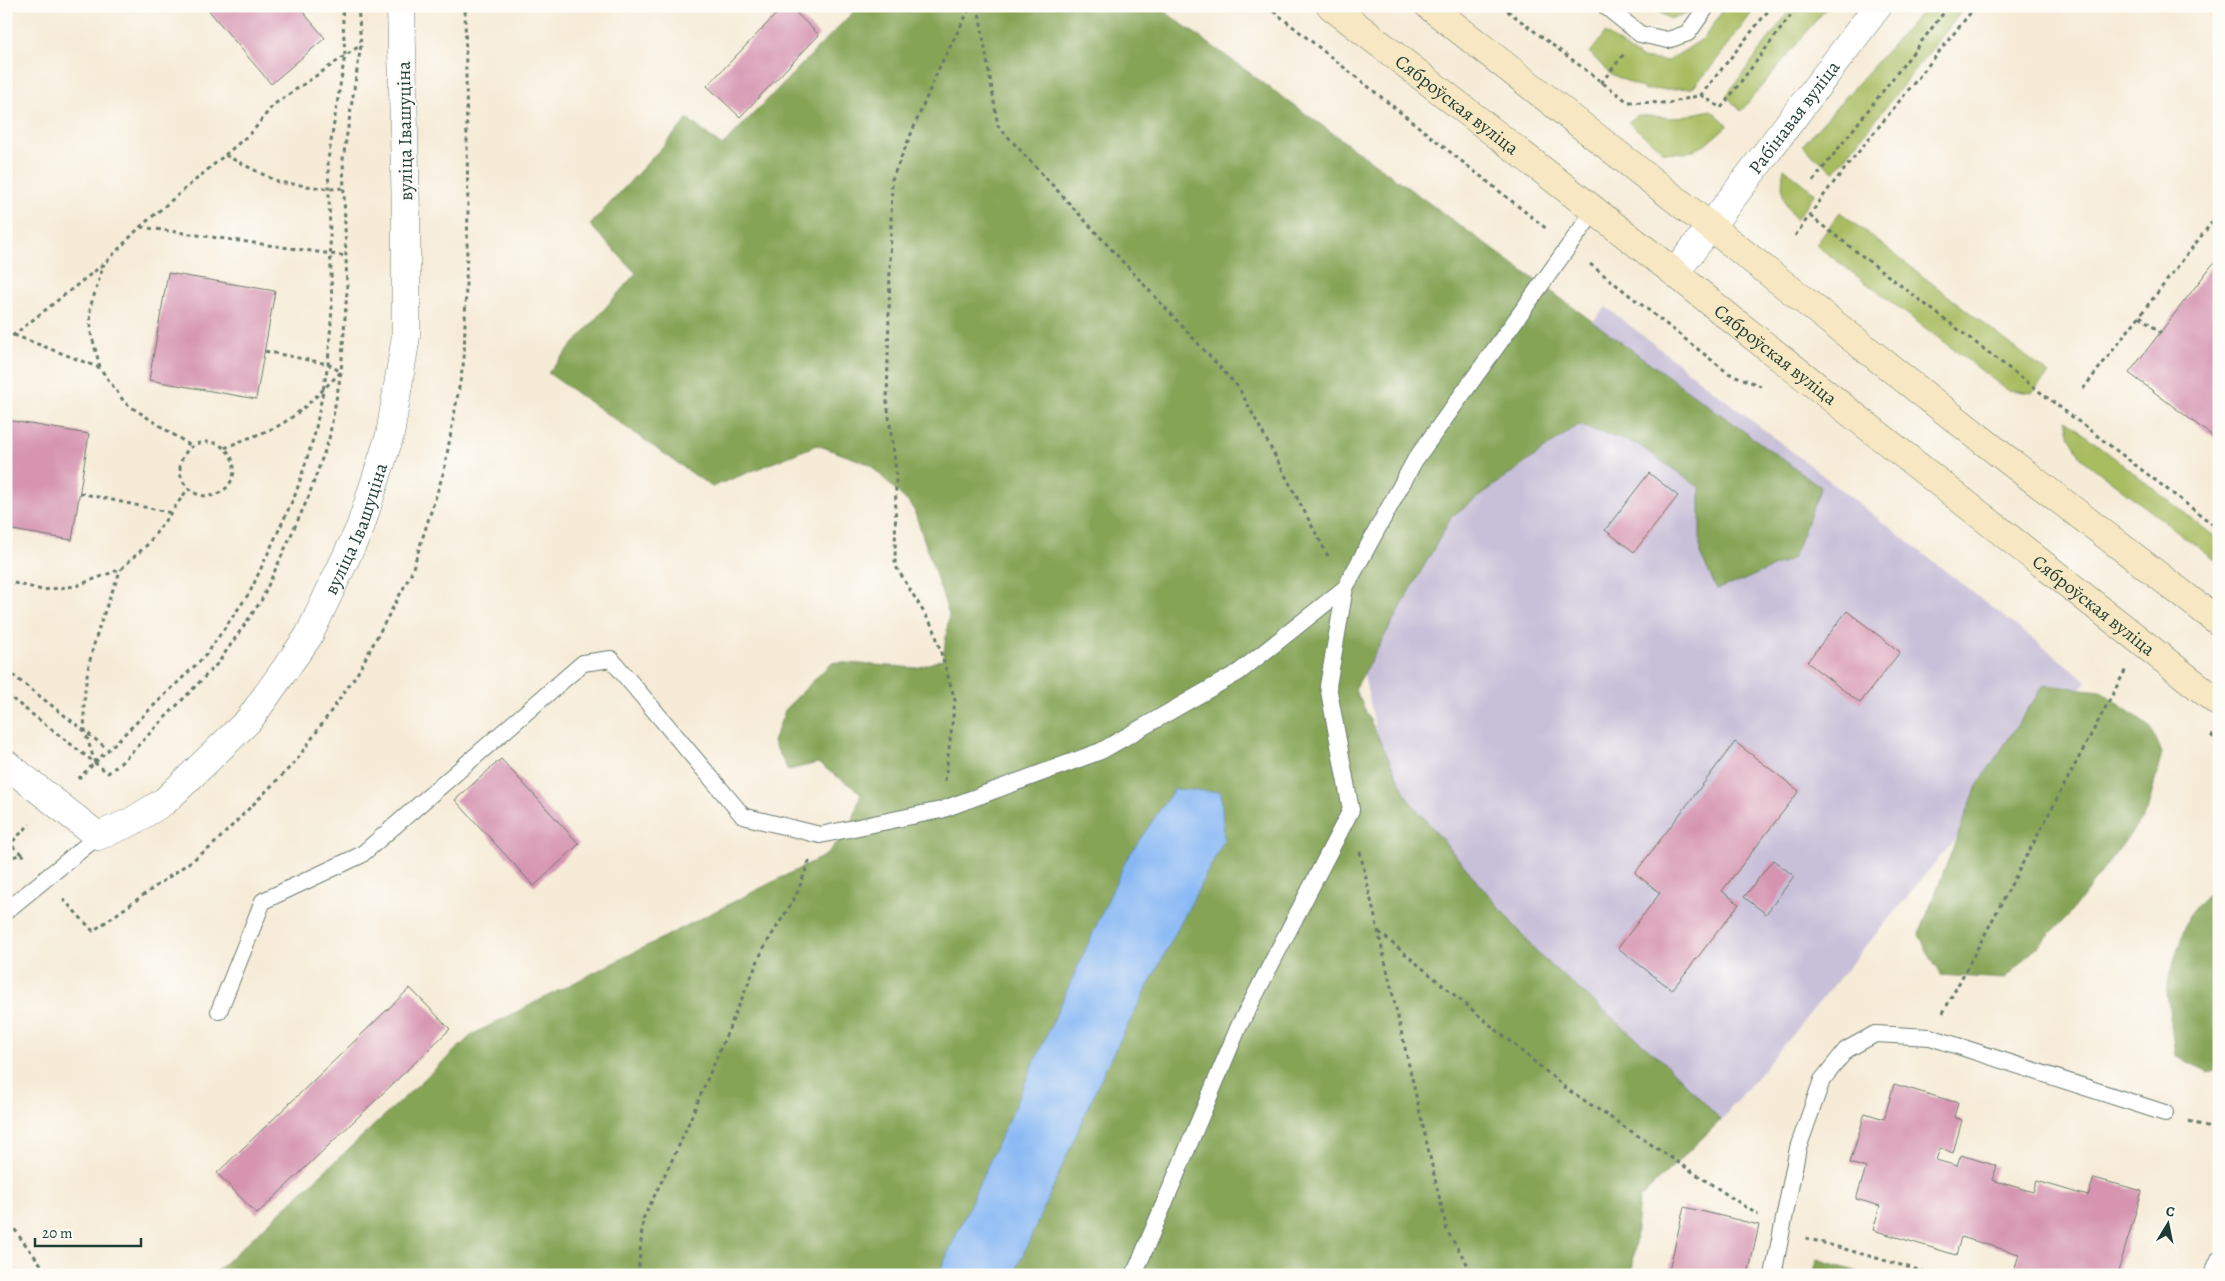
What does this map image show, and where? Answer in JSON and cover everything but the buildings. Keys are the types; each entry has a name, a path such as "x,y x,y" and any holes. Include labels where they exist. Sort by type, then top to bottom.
{"main road":[{"name":"Сяброўская вуліца","path":"1331,6 1675,273 2219,703"},
{"path":"1429,6 2000,454 2219,622"}],"street":[{"name":"вуліца Івашуціна","path":"98,836 131,822 165,801 249,720 308,637 360,528 390,436 406,336 406,214 401,6"},
{"name":"Рабінавая вуліца","path":"1675,273 1878,6"},
{"path":"6,764 98,836"}],"lane":[{"path":"1605,6 1640,34 1668,40 1688,33 1707,6"},
{"path":"1134,1275 1239,1026 1351,810 1328,686 1345,588 1415,460 1594,211"},
{"path":"219,1011 263,901 361,855 583,663 611,659 743,816 820,835 941,810 1101,751 1239,672 1345,588"},
{"path":"6,910 98,836"},
{"path":"1773,1275 1798,1148 1822,1080 1846,1050 1875,1034 1930,1037 2165,1113"},
{"path":"2212,1275 2219,1259"}],"path":[{"path":"95,763 205,656 250,592 296,493 315,432 328,364 332,308 328,160 345,55 342,6"},
{"path":"6,694 108,773 123,761 218,663 261,601 308,498 326,447 342,372 347,291 343,159 361,45 358,6"},
{"path":"941,810 955,700 934,629 895,565 896,471 887,402 892,178 939,68 971,6"},
{"path":"978,6 998,126 1239,388 1345,588"},
{"path":"1267,6 1534,219"},
{"path":"1501,6 1628,102 1669,103 1701,95 1772,6"},
{"path":"1701,95 1721,108 1798,6"},
{"path":"1813,181 1949,6"},
{"path":"1795,236 1827,191 1976,6"},
{"path":"6,341 105,263 140,227 253,131 273,105 361,45"},
{"path":"225,155 278,182 329,189 344,188"},
{"path":"2084,389 2219,213"},
{"path":"1810,216 2219,529"},
{"path":"140,227 346,256"},
{"path":"105,263 90,308 91,333 100,368 125,403 191,446"},
{"path":"2140,316 2161,333"},
{"path":"6,334 14,335 100,368"},
{"path":"264,351 328,364 342,372"},
{"path":"225,448 247,437 276,427 299,410 342,372"},
{"path":"202,441 214,442 225,448 232,459 234,470 230,482 222,491 211,496 199,495 188,489 181,479 179,467 183,455 191,446 202,441"},
{"path":"6,580 42,590 76,586 121,569 148,544 188,489"},
{"path":"80,493 172,513"},
{"path":"95,763 86,732 84,710 89,658 121,569"},
{"path":"1930,1037 2128,664"},
{"path":"6,670 109,750"},
{"path":"1351,810 1447,1231 1474,1275"},
{"path":"638,1275 643,1219 678,1148 763,949 796,896 820,835"},
{"path":"7,843 22,854"},
{"path":"1379,932 1566,1089 1783,1231 1936,1275"},
{"path":"6,1216 19,1236 50,1275"}],"shaded area":[{"path":"1606,307 2087,681 1721,1120 1398,837 1361,660 1412,524"}],"green space":[{"path":"859,6 1157,6 1821,487 1793,558 1744,580 1717,589 1700,554 1700,488 1639,445 1578,425 1452,516 1355,689 1408,799 1540,956 1665,1063 1721,1120 1639,1199 1632,1275 212,1275 473,1034 826,855 851,827 861,793 818,763 788,770 773,742 786,708 832,662 917,668 943,659 949,615 913,507 869,464 817,445 712,487 548,373 636,273 590,225 688,119 722,146"},
{"path":"1650,6 1699,6 1698,9 1670,19"},
{"path":"1726,6 1757,6 1709,70 1692,88 1646,90 1609,73 1590,53 1605,33 1641,58 1668,61 1704,38"},
{"path":"1793,6 1828,6 1741,111 1726,96"},
{"path":"1927,6 1966,6 1834,172 1802,146"},
{"path":"1711,110 1728,125 1705,145 1686,153 1664,152 1628,122 1638,115 1674,118"},
{"path":"1784,168 1815,193 1796,220 1783,196"},
{"path":"1840,212 2049,374 2032,393 2007,390 1816,245"},
{"path":"2066,420 2219,540 2219,563 2082,459 2070,437"},
{"path":"2044,685 2101,691 2151,728 2162,753 2147,812 2068,916 2005,979 1940,975 1919,935 1977,786"},
{"path":"2219,884 2219,1069 2209,1072 2175,1056 2166,985 2189,915"},
{"path":"1818,1259 1866,1275 1812,1275"}],"water":[{"path":"1174,789 1221,792 1224,840 1106,1067 1014,1275 938,1275 1126,860"}]}
